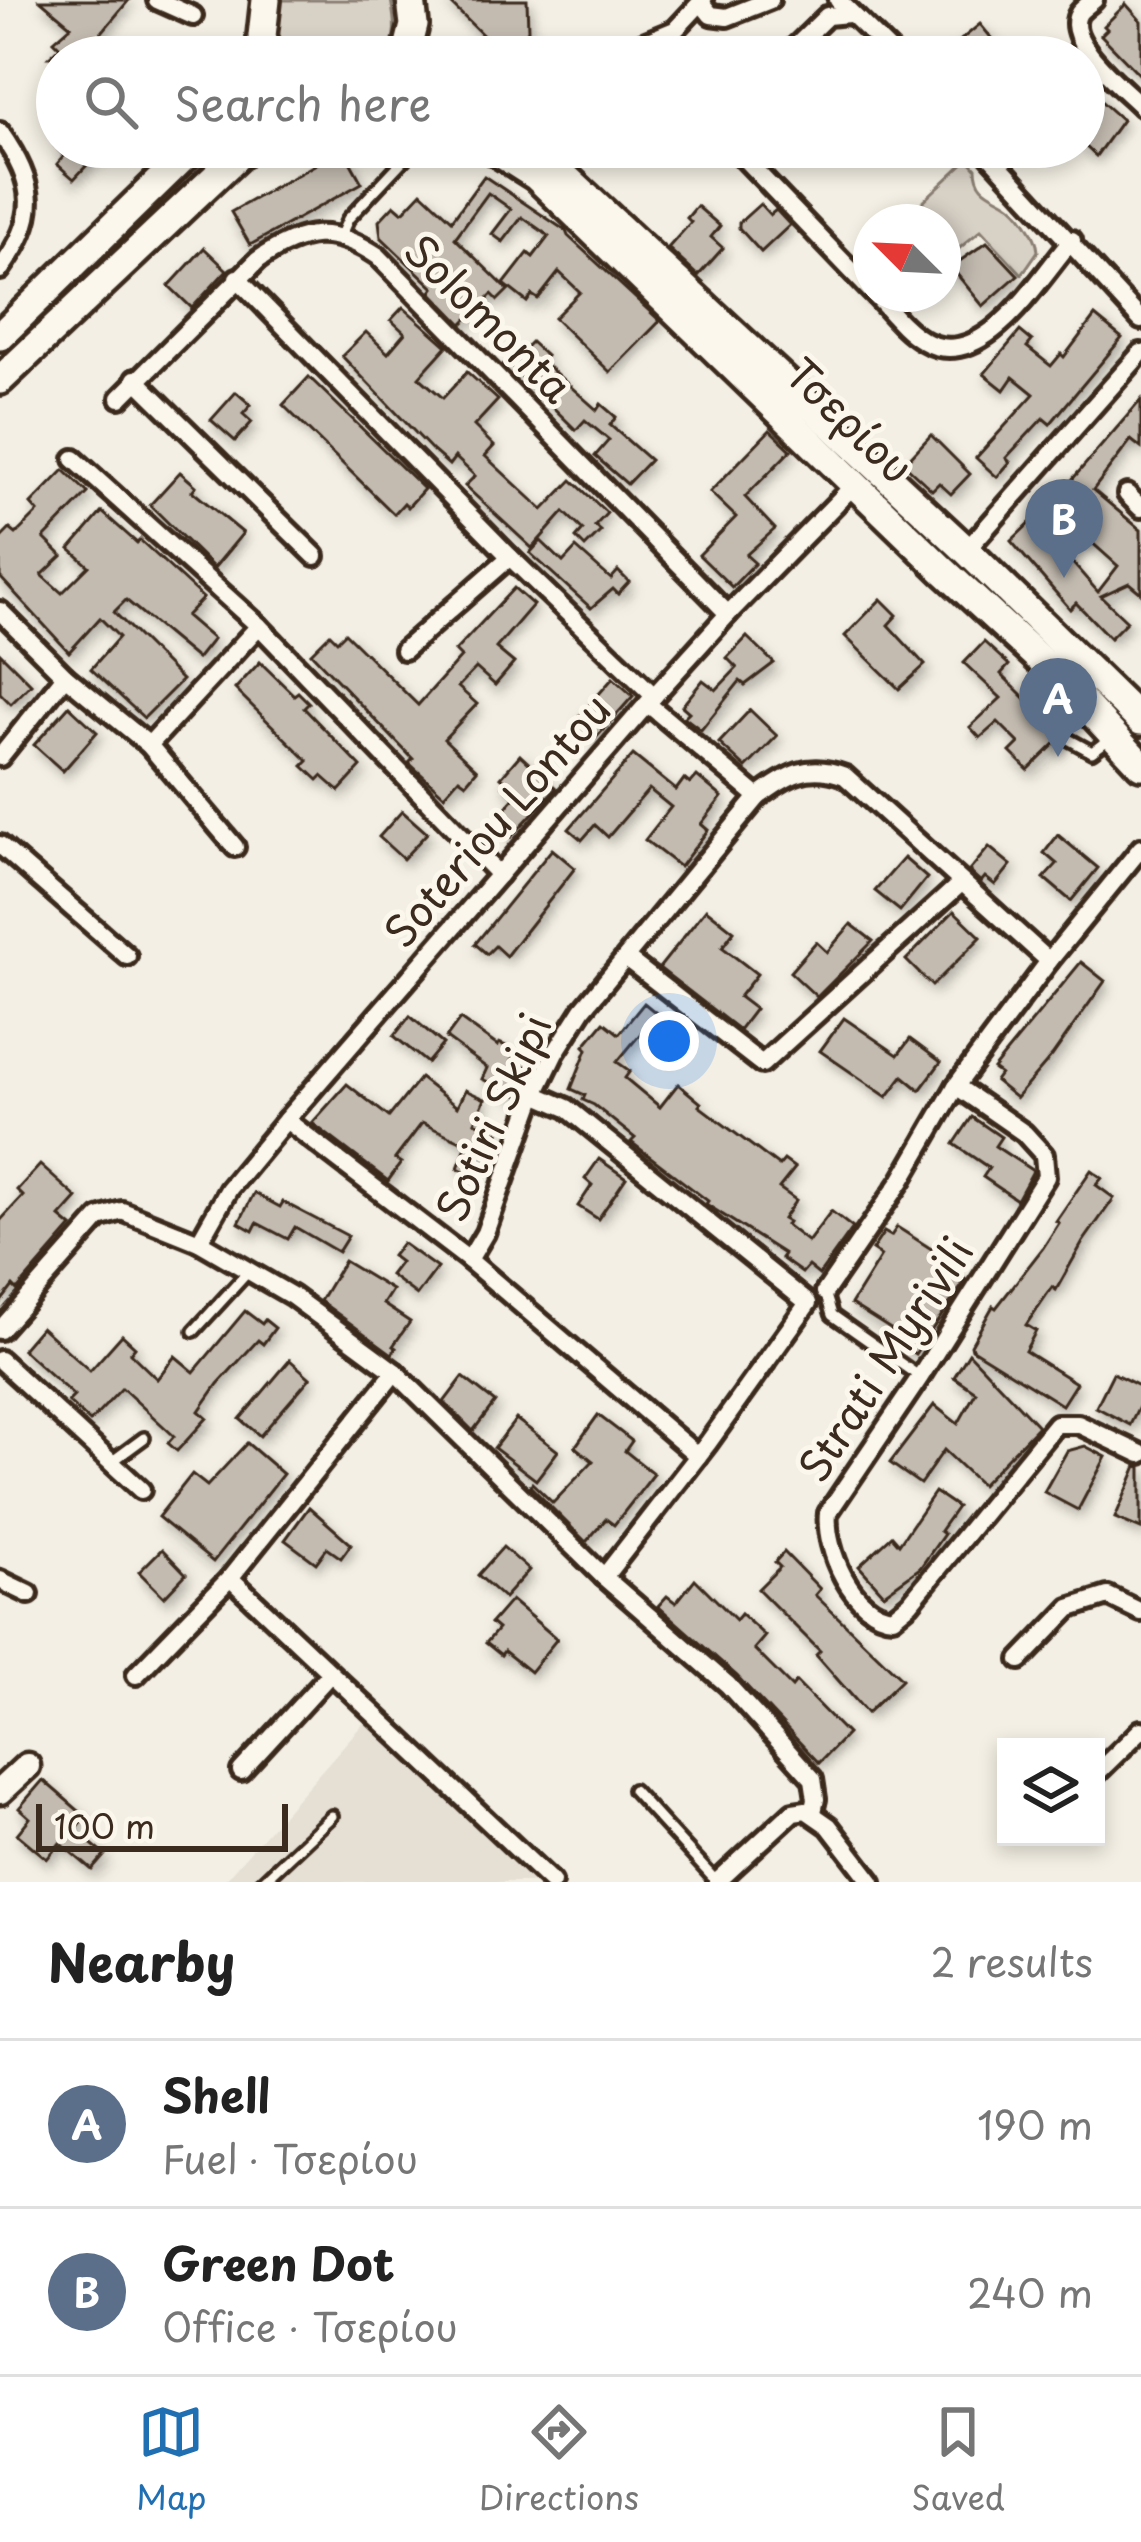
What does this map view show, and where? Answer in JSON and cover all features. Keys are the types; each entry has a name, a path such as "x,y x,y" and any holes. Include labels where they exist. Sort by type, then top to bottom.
{"main road":[{"path":"263,36 266,0"},
{"path":"410,36 411,0"},
{"path":"0,336 172,168"},
{"path":"0,380 225,168"},
{"name":"Τσερίου","path":"523,168 864,475 967,550 1141,722"},
{"name":"Τσερίου","path":"556,168 796,392 944,572 1060,678 1141,765"}],"street":[{"path":"157,0 193,16"},
{"path":"664,36 703,2 711,15 728,17 770,0"},
{"path":"1078,36 1078,13 1094,0"},
{"path":"807,36 843,7 874,36"},
{"path":"1105,69 1141,106"},
{"path":"0,132 24,168 31,199 24,232 0,269"},
{"path":"753,168 853,272"},
{"path":"1002,168 1141,320"},
{"name":"Solomonta","path":"120,398 237,278 281,243 305,236 341,235 377,256 728,614"},
{"path":"892,312 921,340 935,346 964,348 977,343 997,327 1072,240"},
{"path":"237,278 651,700 758,797 784,777 806,769 825,768 845,776 1049,962"},
{"path":"944,572 1141,353"},
{"path":"135,380 315,556"},
{"path":"74,459 259,626 499,874"},
{"name":"Soteriou Lontou","path":"199,1242 229,1189 499,874 728,614 864,475"},
{"path":"1127,494 1141,508"},
{"path":"404,650 510,557"},
{"path":"0,611 65,676 149,745 235,847"},
{"path":"149,745 259,626"},
{"path":"0,757 65,676"},
{"name":"Sotiri Skipi","path":"469,1259 485,1233 535,1094 583,1009 758,797"},
{"path":"0,845 127,956"},
{"name":"Strati Myrivili","path":"825,1292 901,1181 956,1086 1141,848"},
{"path":"626,958 762,1064 961,884"},
{"name":"Strati Myrivili","path":"956,1086 1024,1132 1043,1155 1046,1177 828,1513 826,1534 843,1575 880,1617 893,1617 910,1603 1056,1424 1078,1424 1141,1454"},
{"path":"535,1094 567,1108 808,1304 604,1577"},
{"path":"286,1120 469,1259 698,1456"},
{"path":"0,1330 99,1218 110,1213 141,1216 199,1242 292,1296 394,1372 604,1577 728,1685 813,1779 813,1812"},
{"path":"0,1360 141,1490"},
{"path":"136,1675 230,1578 394,1372"},
{"path":"230,1578 552,1882"},
{"path":"0,1580 29,1594"},
{"path":"1020,1660 1070,1608 1108,1596 1141,1612"},
{"path":"242,1771 331,1674"},
{"path":"1105,1765 1141,1730"},
{"path":"0,1791 26,1766"},
{"path":"717,1882 793,1812 813,1812 872,1882"}],"lane":[{"path":"341,235 348,219 396,168"},
{"path":"1042,712 1042,703 1060,678"},
{"path":"1070,740 1092,752 1113,735"},
{"path":"194,1331 248,1272"},
{"path":"825,1292 832,1315 920,1377"},
{"path":"110,1463 144,1438"},
{"path":"633,1790 717,1882"},
{"path":"262,1882 332,1816"}],"shaded area":[{"path":"281,0 391,0 393,36 278,36"},
{"path":"958,168 976,168 982,186 1027,224 1038,251 1022,274 981,230 961,247 961,204 920,204"},
{"path":"370,1716 548,1882 223,1882"}],"building":[{"path":"40,0 129,0 99,36 60,36 71,26"},
{"path":"447,0 527,0 528,30 522,36 484,36"},
{"path":"1126,4 1141,21 1141,76 1101,35 1107,29 1104,26"},
{"path":"980,24 990,36 965,36"},
{"path":"1105,105 1122,120 1105,144"},
{"path":"62,168 84,168 74,179"},
{"path":"309,168 354,168 362,183 250,245 231,212"},
{"path":"484,176 566,231 660,321 610,372 554,318 580,292 559,272 538,299 532,295 527,302 504,284 528,253 533,257 549,236 522,217 503,242 492,234 511,209 488,193 455,238 508,290 498,300 492,294 462,324 431,292 434,288 381,237 379,221 394,205 405,210 422,192 452,220"},
{"path":"760,204 770,215 776,210 790,225 761,252 739,228"},
{"path":"697,206 720,226 711,237 723,248 698,276 668,248 691,222 687,218"},
{"path":"987,242 1018,275 983,306 961,279 961,260"},
{"path":"204,248 227,270 192,308 169,286"},
{"path":"403,307 447,346 419,377 443,398 467,372 498,400 474,426 494,446 485,456 543,510 572,480 607,513 595,526 601,531 585,547 576,538 583,530 564,512 532,548 465,486 475,476 455,457 449,465 433,451 342,356 366,332 388,353 405,333 391,320"},
{"path":"1095,316 1122,338 1050,424 1043,418 1006,458 1010,462 997,477 976,458 1034,394 1013,377 1004,390 984,374 1020,331 1032,341 1027,347 1051,366 1061,354 1064,357"},
{"path":"531,342 546,356 542,361 597,410 601,404 616,417 610,425 650,460 627,484 595,456 609,440 585,420 576,430 509,364"},
{"path":"309,377 424,489 408,507 404,503 394,514 283,405"},
{"path":"236,392 251,405 243,414 252,422 235,441 211,420"},
{"path":"1141,400 1141,448 1131,440 1093,490 1141,530 1141,593 1129,583 1101,596 1127,621 1110,638 1076,603 1070,609 1011,541 1034,519 1098,592 1118,566 1050,505"},
{"path":"770,430 791,450 745,497 775,529 746,555 755,563 732,587 699,555 736,517 710,492"},
{"path":"931,435 970,474 951,494 939,483 932,490 904,464"},
{"path":"64,470 88,493 44,538 62,556 42,575 62,593 89,566 70,549 102,512 203,598 186,616 213,639 197,659 126,600 114,612 182,680 144,718 91,669 119,637 100,618 69,652 0,577 0,539 10,529 16,534 38,512 31,504"},
{"path":"180,472 196,486 192,491 243,533 214,568 150,505"},
{"path":"541,541 563,562 576,548 611,579 618,571 629,582 618,594 613,589 591,608 530,553"},
{"path":"514,588 533,605 496,648 514,663 495,685 476,668 458,687 477,704 444,739 477,770 466,783 459,778 444,795 409,763 413,759 311,653 330,634 337,641 345,633 418,705 461,657 455,651"},
{"path":"881,599 897,615 888,625 925,665 899,689 845,636"},
{"path":"747,637 774,663 745,685 740,681 701,730 684,717 689,712 682,706 703,680 716,690 737,668 727,658"},
{"path":"984,642 1009,665 1001,674 1033,706 1037,719 1045,720 1053,709 1071,728 1028,770 1010,752 1019,743 998,722 980,738 970,727 1001,698 964,663"},
{"path":"0,653 31,684 11,704 0,693"},
{"path":"260,662 309,703 304,708 361,767 339,791 303,766 308,761 235,689"},
{"path":"613,678 633,696 595,739 577,719"},
{"path":"69,706 97,732 63,771 34,745"},
{"path":"750,710 777,736 746,768 719,743"},
{"path":"520,755 556,788 511,837 494,821 515,797 501,777"},
{"path":"633,755 676,790 684,779 690,784 697,776 722,797 701,824 708,830 680,867 645,840 671,807 649,789 608,837 595,825 582,840 569,829"},
{"path":"402,811 427,833 403,859 379,837"},
{"path":"1058,835 1098,868 1071,901 1044,878 1057,864 1044,853"},
{"path":"989,847 1011,865 995,885 985,877 981,882 969,871"},
{"path":"552,849 575,868 506,956 495,946 487,954 475,944"},
{"path":"904,858 927,878 900,911 875,891"},
{"path":"706,909 734,931 722,947 757,974 739,997 755,1009 739,1030 659,968"},
{"path":"954,911 981,937 932,986 906,960"},
{"path":"851,924 873,941 817,997 790,972 816,942 827,952"},
{"path":"1081,962 1105,981 1016,1098 995,1081 1000,1074 993,1069"},
{"path":"644,1003 683,1035 667,1054 641,1033 617,1062 630,1071 625,1078 660,1107 678,1084 699,1106 779,1166 784,1160 795,1168 779,1188 796,1200 783,1219 786,1225 808,1242 831,1211 853,1228 819,1275 808,1266 802,1273 781,1258 784,1254 706,1204 631,1142 635,1138 583,1100 585,1095 571,1089 587,1049 584,1046 604,1022 619,1034"},
{"path":"410,1016 443,1044 427,1063 394,1036"},
{"path":"844,1018 898,1055 910,1039 941,1062 920,1090 903,1076 887,1097 820,1051"},
{"path":"460,1019 498,1046 516,1050 512,1060 529,1068 517,1095 482,1079 487,1068 446,1038"},
{"path":"420,1078 457,1107 465,1090 485,1099 475,1122 499,1133 489,1154 479,1149 468,1173 458,1168 467,1144 422,1123 395,1159 401,1163 388,1181 312,1123 347,1084 389,1117"},
{"path":"972,1117 1001,1137 995,1146 1033,1171 1017,1200 983,1177 989,1168 954,1144"},
{"path":"599,1159 626,1178 598,1219 578,1206 592,1185 585,1179"},
{"path":"40,1165 77,1198 60,1217 72,1227 0,1303 0,1221 23,1196 17,1190"},
{"path":"1091,1170 1102,1178 1096,1185 1114,1198 1056,1290 1052,1287 1026,1325 1036,1331 1025,1351 1076,1383 1062,1405 971,1345 993,1306 1043,1248"},
{"path":"254,1193 280,1207 283,1202 348,1236 338,1252 295,1227 288,1239 257,1223 253,1231 239,1223"},
{"path":"897,1227 933,1250 929,1256 966,1280 915,1354 888,1336 892,1330 851,1304 881,1256 872,1250 884,1232 891,1236"},
{"path":"402,1243 437,1268 417,1295 390,1275 400,1262 392,1256"},
{"path":"344,1261 392,1290 383,1304 410,1322 392,1354 320,1301"},
{"path":"245,1311 275,1328 218,1384 199,1411 207,1418 177,1451 168,1443 174,1436 122,1388 90,1422 68,1402 74,1396 22,1349 41,1327 90,1371 122,1335 135,1347 130,1353 157,1379 175,1356 194,1372"},
{"path":"969,1353 1038,1426 981,1485 944,1450 920,1484 890,1463 934,1405 958,1424 976,1392 954,1377"},
{"path":"290,1360 310,1378 260,1436 240,1419"},
{"path":"1113,1373 1141,1387 1141,1403 1130,1425 1096,1407"},
{"path":"463,1377 495,1402 473,1431 444,1402"},
{"path":"598,1415 632,1441 625,1451 654,1474 614,1525 606,1519 586,1542 530,1486 532,1483 553,1503 593,1461 575,1447"},
{"path":"516,1419 558,1451 536,1480 494,1448"},
{"path":"247,1443 283,1474 213,1562 158,1517 192,1474 207,1486"},
{"path":"1085,1446 1106,1457 1078,1510 1044,1492 1067,1451"},
{"path":"1137,1466 1141,1467 1141,1529 1115,1518"},
{"path":"935,1492 957,1507 940,1531 944,1534 920,1568 884,1594 859,1566 892,1536 899,1544"},
{"path":"309,1507 351,1544 341,1558 327,1548 316,1563 285,1540"},
{"path":"503,1547 529,1570 504,1598 478,1575"},
{"path":"162,1549 186,1574 164,1597 139,1572"},
{"path":"784,1552 820,1589 815,1595 902,1679 867,1713 816,1655 820,1651 758,1589 780,1567 775,1562"},
{"path":"695,1579 736,1620 741,1614 765,1636 754,1649 792,1687 796,1682 847,1734 819,1763 737,1676 658,1606 667,1596 676,1603"},
{"path":"511,1600 557,1639 530,1672 486,1643 498,1629 491,1623"},
{"path":"43,1780 86,1817 75,1830 105,1855 92,1870 60,1843 47,1859 17,1834 30,1818 19,1808"}],"place":[{"name":"Green Dot","path":"1064,578"},
{"name":"Shell","path":"1058,757"}]}
